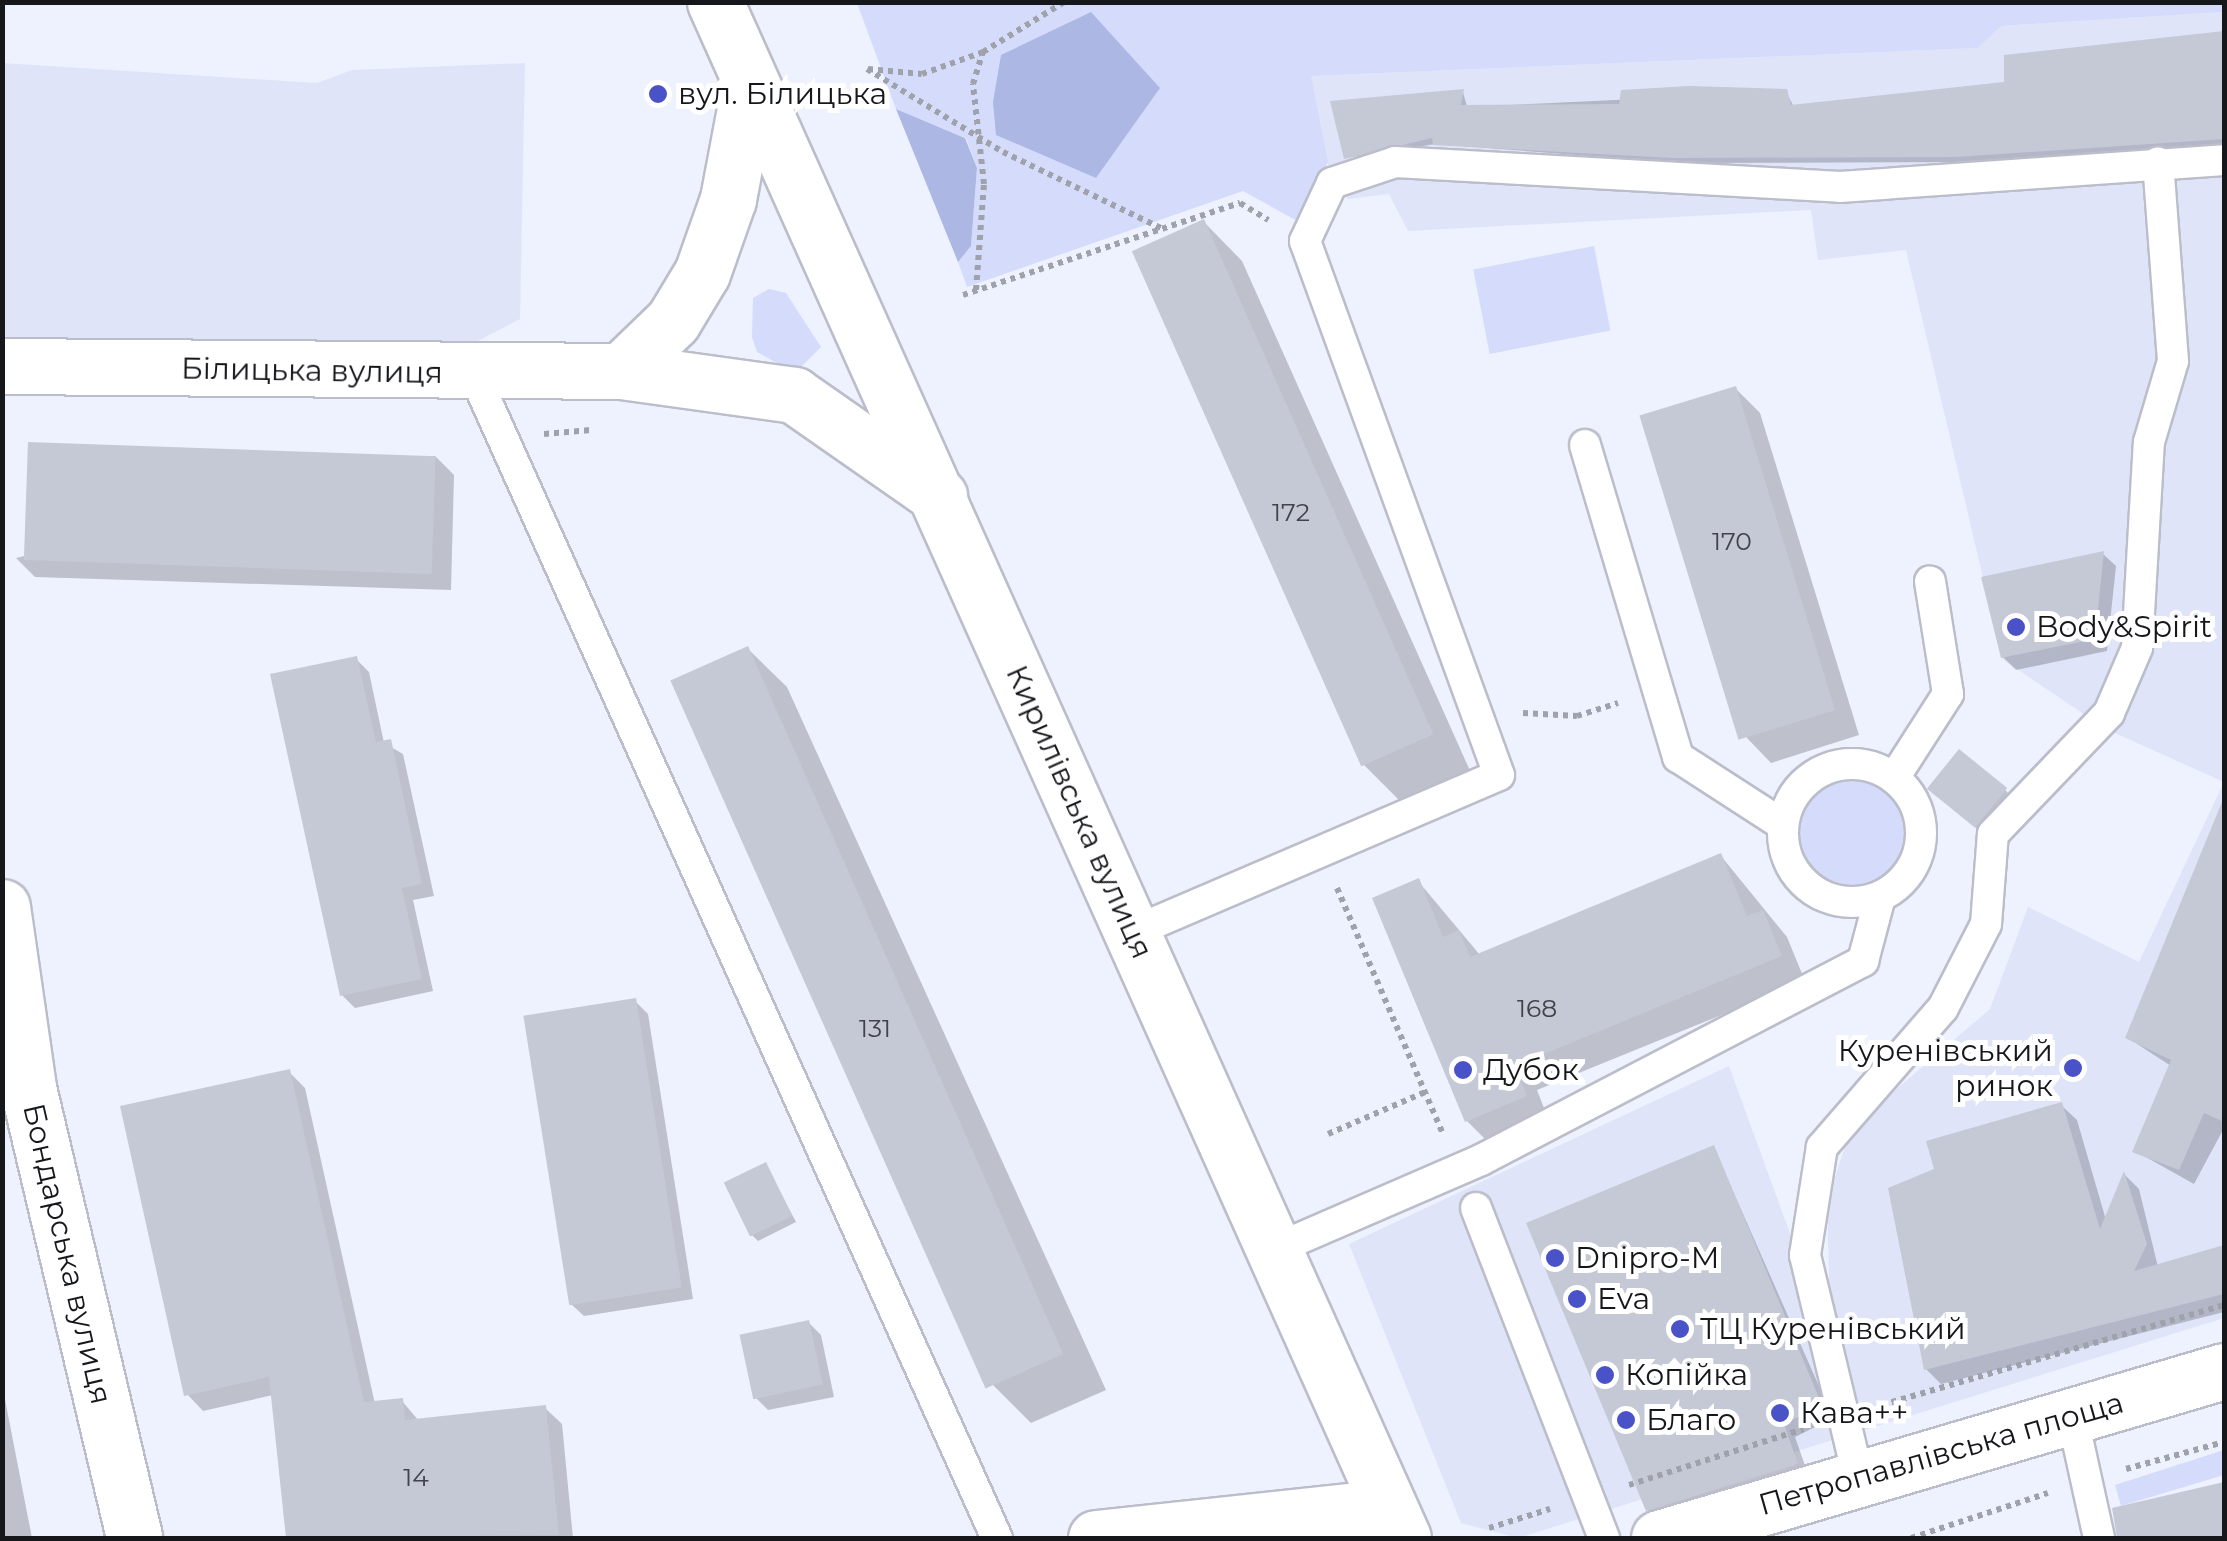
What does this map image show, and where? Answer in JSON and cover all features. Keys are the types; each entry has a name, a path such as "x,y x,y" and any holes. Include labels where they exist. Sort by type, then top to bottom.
{"street":[{"name":"Кирилівська вулиця","path":"715,2 749,88 939,496 1395,1523"},
{"path":"621,371 673,321 702,273 728,199 749,88"},
{"name":"Білицька вулиця","path":"2,366 474,374 621,371 794,395 939,496"},
{"name":"Бондарська вулиця","path":"2,907 9,997 134,1538"},
{"name":"Петропавлівська площа","path":"1659,1538 1858,1476 2224,1371"},
{"path":"1096,1538 1395,1523"}],"lane":[{"path":"1133,932 1498,776 1304,241 1332,183 1395,162 1840,188 2224,160"},
{"path":"1858,1476 1806,1256 1822,1147 1943,1008 1986,924 1992,834 2110,713 2136,648 2148,442 2173,361 2158,163"},
{"path":"474,374 997,1538"},
{"path":"1585,444 1678,757 1783,825"},
{"path":"1894,778 1948,694 1930,581"},
{"path":"1873,767 1894,778 1920,818 1922,842 1908,875 1880,897 1832,900 1810,889 1784,849 1783,825 1798,792 1825,769 1873,767"},
{"path":"1273,1250 1458,1170 1863,961 1880,897"},
{"path":"1476,1208 1604,1538"},
{"path":"2072,1415 2099,1538"}],"path":[{"path":"1064,2 983,52 922,74 867,68 977,137 1162,229"},
{"path":"976,290 984,184 973,84 983,52"},
{"path":"963,294 1240,204 1304,241"},
{"path":"1475,711 1578,716 1657,690"},
{"path":"1321,851 1458,1170"},
{"path":"1328,1134 1425,1092"},
{"path":"1489,1528 1842,1417 2224,1305"}],"shaded area":[{"path":"2224,2 2224,12 2001,26 1978,48 1311,76 1328,162 1301,223 1243,191 967,287 958,262 971,246 977,168 966,138 896,109 857,3"},
{"path":"1091,12 1160,88 1096,178 996,135 993,102 1001,55"},
{"path":"2224,12 2224,782 2106,729 2002,659 1906,250 1818,260 1811,210 1408,231 1389,194 1348,199 1332,183 1310,76 1978,48 2000,26"},
{"path":"2,63 317,83 352,70 525,63 520,319 443,359 3,354"},
{"path":"896,109 965,138 977,168 971,246 958,262"},
{"path":"1594,246 1610,330 1490,354 1473,269"},
{"path":"769,289 786,293 821,347 795,373 757,352 752,337 753,298"},
{"path":"1853,780 1874,784 1891,796 1903,813 1907,834 1903,855 1891,872 1874,884 1853,888 1832,884 1815,872 1803,855 1799,834 1803,813 1815,796 1832,784"},
{"path":"2224,782 2224,1318 1518,1538 1461,1523 1349,1244 1729,1066 1831,1346 1827,1202 1851,1128 1990,1009 2028,907 2139,962"},
{"path":"2224,1450 2224,1475 2121,1506 2115,1485"}],"building":[{"path":"2224,31 2224,139 1956,157 1673,158 1433,145 1432,138 1344,159 1330,101 1464,89 1461,105 1619,104 1621,90 1689,86 1787,89 1791,105 2004,82 2004,55"},
{"path":"1204,219 1433,734 1361,766 1132,251"},
{"path":"1736,386 1835,710 1739,740 1639,416"},
{"path":"28,442 436,456 432,574 24,560"},
{"path":"2104,551 2095,639 2001,658 1981,577"},
{"path":"748,646 1063,1354 986,1389 670,681"},
{"path":"357,656 376,742 391,739 422,884 402,888 422,979 340,996 270,674"},
{"path":"1959,749 2007,788 1975,828 1927,789"},
{"path":"2224,797 2224,1122 2204,1113 2179,1170 2132,1152 2171,1060 2125,1038"},
{"path":"1721,853 1747,916 1763,910 1782,956 1515,1066 1527,1096 1465,1122 1372,898 1419,878 1443,937 1459,930 1470,957"},
{"path":"636,998 682,1287 569,1305 523,1016"},
{"path":"290,1069 364,1402 403,1398 405,1420 546,1405 559,1535 286,1538 269,1377 184,1396 120,1106"},
{"path":"2062,1102 2100,1229 2124,1171 2147,1244 2134,1271 2224,1245 2224,1294 1924,1370 1888,1188 1934,1169 1926,1141"},
{"name":"ТЦ Куренівський","path":"1714,1145 1822,1405 1784,1424 1798,1464 1646,1511 1526,1223"},
{"path":"766,1162 792,1216 750,1237 724,1183"},
{"path":"809,1320 823,1385 753,1399 740,1335"},
{"path":"2224,1482 2224,1538 2117,1538 2112,1508"}],"place":[{"name":"вул. Білицька","path":"658,94"},
{"name":"Body&Spirit","path":"2016,627"},
{"name":"Куренівський ринок","path":"2073,1068"},
{"name":"Дубок","path":"1463,1070"},
{"name":"Dnipro-M","path":"1555,1258"},
{"name":"Eva","path":"1577,1299"},
{"name":"ТЦ Куренівський","path":"1680,1329"},
{"name":"Копійка","path":"1605,1375"},
{"name":"Кава++","path":"1780,1413"},
{"name":"Благо","path":"1626,1420"}]}
